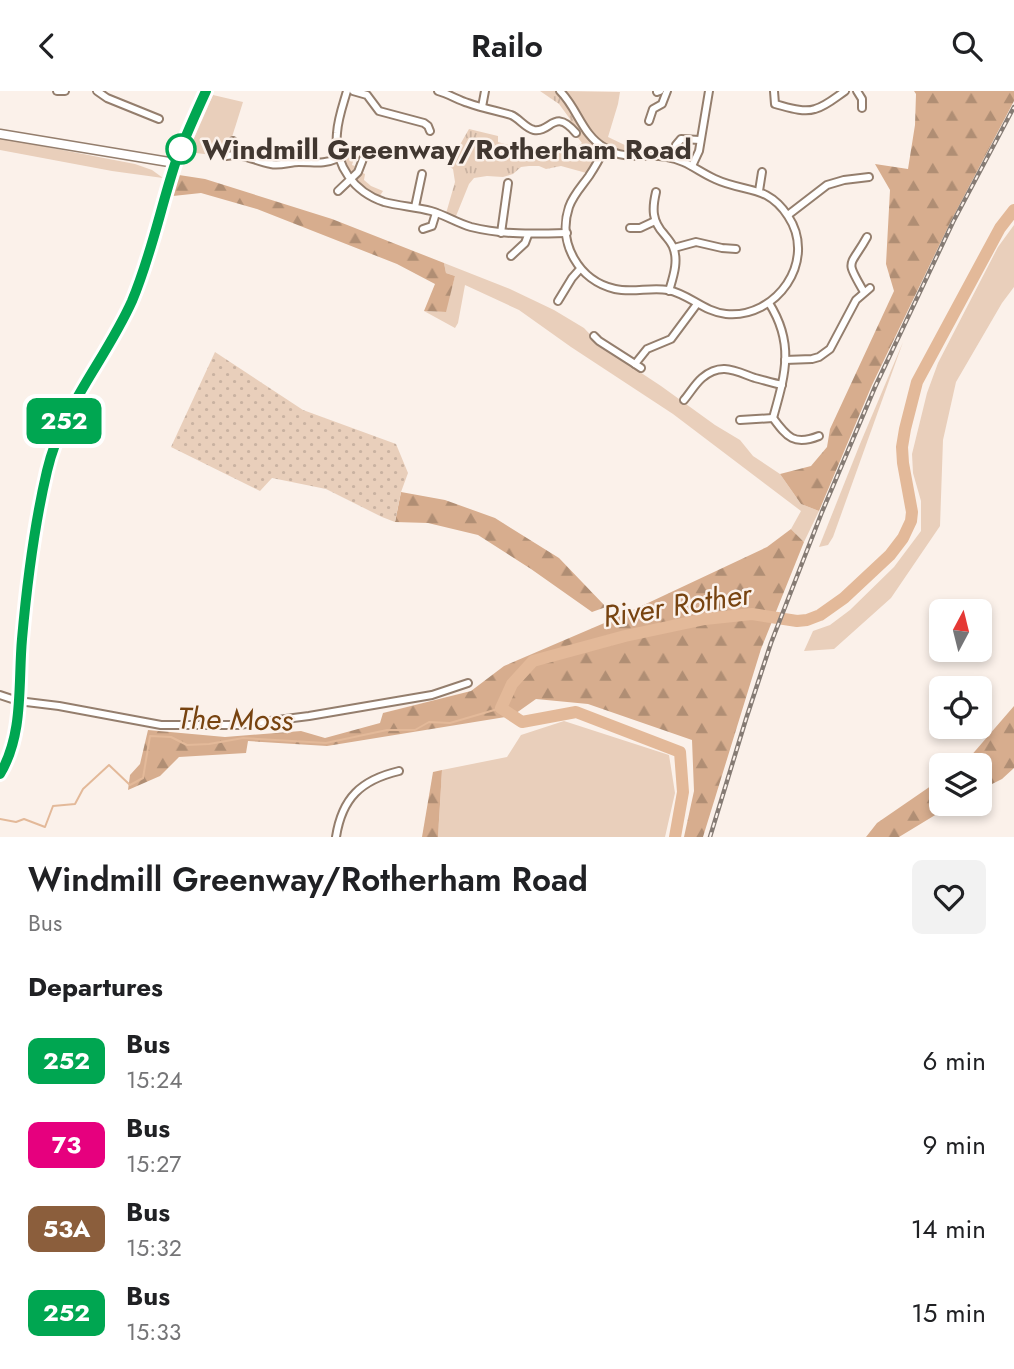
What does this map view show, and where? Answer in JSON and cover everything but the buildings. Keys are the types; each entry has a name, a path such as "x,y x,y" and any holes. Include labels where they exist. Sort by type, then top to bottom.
{"main road":[{"path":"0,774 15,738 29,576 52,451 65,419 119,327 137,288 175,163 206,91"}],"street":[{"path":"57,91 65,91"},
{"path":"97,91 159,120"},
{"path":"347,91 337,132 339,158 357,187 375,198 436,213 472,227 528,235 567,233"},
{"path":"353,91 367,95 379,111 424,123 430,131"},
{"path":"438,91 512,115 535,130 560,121 572,127 576,133"},
{"path":"482,107 485,91"},
{"path":"560,91 570,102 589,135 605,148 628,156 658,156 682,161 723,183 759,191 773,199 788,215 796,237 794,270 778,296 754,311 718,313 680,293 657,289 617,289 594,280 580,269 568,246 566,225 569,206 605,148"},
{"path":"649,121 653,109 662,104 667,91"},
{"path":"692,166 699,151 707,91"},
{"path":"774,91 775,104 796,109 817,109 845,91"},
{"path":"857,91 862,99 862,108"},
{"path":"0,134 175,163"},
{"path":"672,158 681,139 700,140"},
{"path":"233,141 230,155 251,157 268,164 321,164 339,158"},
{"path":"338,191 358,172 363,159"},
{"path":"759,191 762,172"},
{"path":"415,207 422,174"},
{"path":"788,215 827,185 869,177"},
{"path":"501,233 508,183"},
{"path":"656,192 654,221 674,248 676,264 669,291"},
{"path":"423,229 432,226 436,213"},
{"path":"629,228 640,228 654,221"},
{"path":"510,256 525,243 528,235"},
{"path":"785,360 812,359 830,349 856,300 867,290 851,271 852,259 867,237"},
{"path":"674,248 696,242 736,250"},
{"path":"558,301 580,269"},
{"path":"769,303 783,331 785,360 782,385 773,418"},
{"path":"594,336 638,366 647,349 671,339 698,304"},
{"path":"684,400 702,379 724,369 782,385"},
{"path":"740,420 773,418"},
{"path":"773,418 791,439 802,440 819,436"},
{"path":"0,695 18,701 161,725 239,726 432,695 468,683"},
{"path":"335,837 341,814 349,799 368,783 399,771"}],"green space":[{"path":"540,91 560,91 580,122 605,148 590,174 561,166 546,169 529,166 521,167 513,174 503,177 474,178 454,221 445,217 455,182 453,169 450,167 469,129 498,136 498,142 541,153 562,152 582,143 569,126 570,119 559,104"},
{"path":"566,91 620,92 608,137 644,153 614,149 604,143 595,135"},
{"path":"914,91 1014,91 1014,101 950,223 872,385 819,511 801,504 780,474 811,466 827,447 830,429 894,291 886,264 890,190 875,164 908,169 915,125"},
{"path":"213,95 243,102 227,153 212,155 188,152"},
{"path":"0,138 135,164 152,170 163,178 0,150"},
{"path":"342,148 352,151 352,165 355,166 354,169 365,174 364,180 383,191 379,197 354,177"},
{"path":"179,175 205,179 332,219 444,263 446,273 455,276 446,312 424,311 435,284 397,264 257,209 201,193 173,196"},
{"path":"1014,225 1014,287 956,382 943,440 940,526 891,598 834,649 804,651 813,631 830,625 850,610 894,567 921,531 921,501 913,473 912,454 927,393 938,363 998,247"},
{"path":"444,263 554,310 584,328 602,347 740,440 753,456 780,474 801,504 819,511 804,542 791,529 801,511 673,414 519,310 465,285 455,328 424,311 445,312 455,276 446,273"},
{"path":"903,342 833,537 828,545 819,547 860,444"},
{"path":"215,352 303,410 396,444 408,473 395,522 326,489 272,478 260,491 171,447"},
{"path":"401,492 445,500 495,518 559,558 606,607 592,612 478,535 428,523 395,522"},
{"path":"791,529 804,542 761,649 703,837 684,837 694,791 692,740 588,704 536,699 512,716 327,746 248,741 246,753 179,757 160,776 128,790 130,775 140,764 148,730 225,737 301,731 325,738 380,723 383,713 471,691 504,666 616,618 767,547"},
{"path":"1014,706 1014,768 992,784 992,753 973,753 985,739 992,739 992,731"},
{"path":"564,721 669,755 675,793 665,837 438,837 442,770 507,757 521,735"},
{"path":"442,770 438,837 422,837 433,772"},
{"path":"929,787 929,816 934,816 899,837 866,837 877,823"}],"waterway":[{"name":"River Rother","path":"675,837 683,792 680,752 576,712 522,722 501,708 512,684 533,661 625,636 705,619 752,614 807,620 820,615 844,598 890,555 903,538 911,521 902,447 917,382 1000,228 1014,210"},
{"name":"The Moss","path":"0,819 16,822 24,819 45,827 53,806 75,804 83,789 109,765 130,785 143,778 150,736 171,737 187,745 243,738 326,743 387,730 415,730 429,722 450,723 501,708"}],"railway":[{"path":"710,837 771,643 822,512 875,387 953,222 1014,107"}],"bus line":[{"name":"252","path":"0,774 15,738 29,576 52,451 70,409 125,315 137,288 162,214 175,163 206,91"}],"place":[{"name":"Windmill Greenway/Rotherham Road","path":"181,149"}]}
